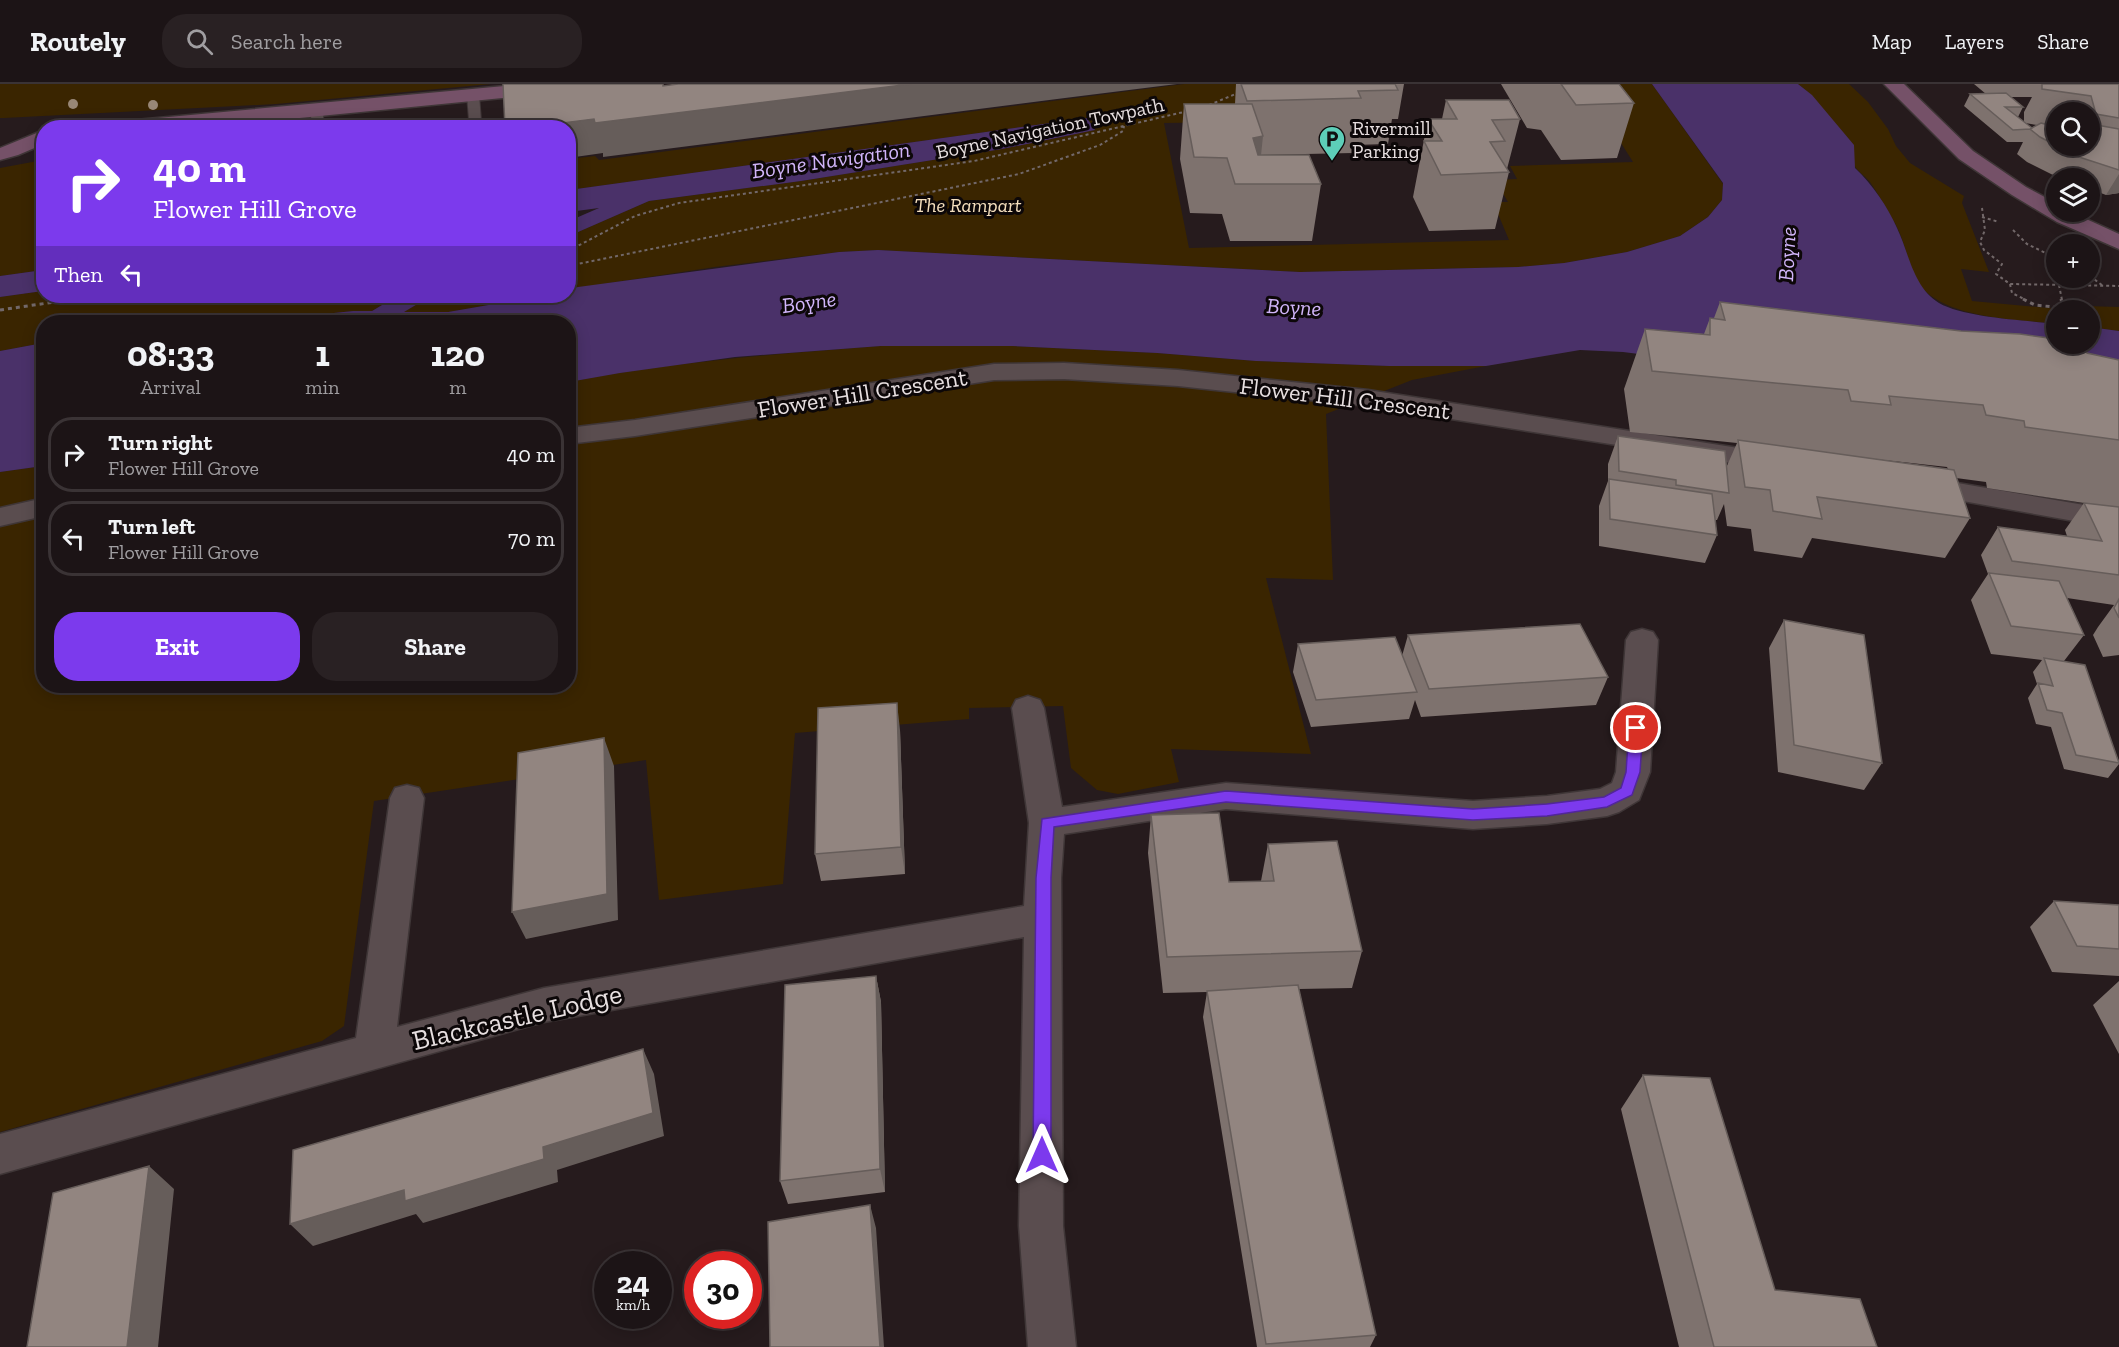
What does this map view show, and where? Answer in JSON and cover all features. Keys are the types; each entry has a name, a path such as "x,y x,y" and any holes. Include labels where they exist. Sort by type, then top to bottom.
{"main road":[{"path":"294,120 317,119 473,95 584,84"},
{"path":"1893,84 1966,155 2019,191 2065,217 2119,242"},
{"path":"10,130 36,130"},
{"path":"0,154 11,152 36,140"}],"street":[{"name":"Flower Hill Crescent","path":"576,435 646,427 994,372 1064,371 1178,378 1368,398 1805,466"},
{"path":"1898,482 2119,520"},
{"path":"0,517 36,509"},
{"path":"1047,823 1226,796 1473,815 1547,810 1607,802 1627,791 1633,772 1642,640"},
{"path":"1028,708 1047,823 1043,918 1041,1226 1052,1347"},
{"path":"374,1052 408,798"},
{"name":"Blackcastle Lodge","path":"0,1154 544,1005 1043,918"}],"lane":[{"path":"473,95 476,120"}],"path":[{"path":"1204,107 1245,89"},
{"name":"Boyne Navigation Towpath","path":"576,247 635,216 679,203 974,161 1192,110"},
{"path":"576,264 1019,174 1100,145 1123,131 1124,126"},
{"path":"2019,191 1982,198 1982,217 1986,230 1980,242 1984,250 2002,264 1996,274 2010,284 2046,285"},
{"path":"1982,217 2001,223"},
{"path":"2011,226 2018,237 2046,254"},
{"path":"2010,284 2013,294 2035,305 2063,308 2060,288"},
{"path":"2100,286 2119,286"},
{"path":"0,310 47,303"}],"green space":[{"path":"0,84 491,84 276,104 0,118"},
{"name":"The Rampart","path":"1184,84 1298,84 1311,121 1164,123 1189,248 1509,240 1493,202 1508,202 1495,180 1517,179 1510,166 1633,162 1609,124 1562,84 1652,84 1723,184 1722,200 1708,217 1680,236 1627,252 1564,263 1518,267 1300,272 878,250 839,252 715,267 576,288 576,233 649,201 801,181 1002,149 1095,130 1087,118 576,189 576,158 595,156 599,160"},
{"path":"1798,84 1849,84 1868,102 1888,129 1896,146 1910,163 1964,196 1962,203 1989,272 1961,269 1972,301 2046,308 2046,323 1999,318 1958,309 1925,291 1915,277 1899,231 1880,198 1870,182 1854,165 1823,110"},
{"path":"36,161 36,271 0,276 0,168"},
{"path":"36,292 36,303 385,303 372,311 314,315 36,315 36,344 0,351 0,297"},
{"path":"419,303 500,303 448,312 403,312"},
{"path":"2100,306 2119,307 2119,331 2100,328"},
{"path":"881,346 1012,346 1157,353 1256,361 1389,366 1486,366 1412,380 1326,414 1333,580 1266,578 1311,754 1171,749 1179,782 1118,794 1097,790 1071,768 1063,706 969,708 969,719 795,733 783,884 659,900 646,760 374,801 344,1026 322,1041 0,1132 0,472 36,467 36,693 576,693 576,381 685,364"}],"water":[{"name":"Boyne","path":"1652,84 1798,84 1812,95 1854,145 1855,168 1874,189 1889,212 1917,279 1930,296 1939,303 1964,312 2046,323 2046,354 2100,354 2100,328 2119,331 2119,405 1750,368 1623,352 1580,350 1486,366 1389,366 1256,361 1157,353 1012,346 881,346 735,357 576,381 576,315 314,315 372,311 385,303 419,303 404,312 448,312 500,303 576,303 576,287 578,287 839,252 878,250 1300,272 1518,267 1564,263 1627,252 1680,236 1708,217 1722,200 1723,183"},
{"name":"Boyne Navigation","path":"1087,118 1095,130 1002,149 801,181 649,201 576,233 576,218 599,208 576,211 576,189"},
{"path":"36,271 36,292 0,297 0,276"},
{"path":"36,344 36,467 0,472 0,351"}],"building":[{"path":"503,84 663,84 663,86 678,84 911,84 595,123 594,119 576,121 505,120"},
{"path":"1241,84 1395,84 1398,90 1358,91 1361,98 1247,101"},
{"path":"1561,84 1619,84 1634,103 1576,105"},
{"path":"2042,84 2119,84 2119,118 2100,115 2100,102 2093,102 2091,96 2042,89"},
{"path":"2006,93 2023,107 2005,107 2032,128 2013,130 1970,94"},
{"path":"1446,100 1509,100 1520,119 1492,120 1505,141 1490,142 1509,172 1441,175 1424,141 1442,141 1428,119 1457,119"},
{"path":"1184,104 1252,104 1263,136 1253,138 1258,155 1309,155 1321,184 1235,184 1227,158 1194,157"},
{"path":"2041,123 2046,124 2046,140 2040,137 2030,129"},
{"path":"2100,126 2119,129 2119,170 2076,156 2100,156"},
{"path":"1720,302 1961,331 2046,338 2046,354 2092,354 2119,360 2119,440 2025,427 2024,421 1986,415 1983,405 1889,396 1891,405 1851,401 1848,390 1652,371 1645,329 1710,335 1710,318 1725,320"},
{"path":"1618,436 1725,451 1729,493 1676,485 1676,480 1619,471"},
{"path":"1738,440 1954,470 1970,518 1817,497 1822,519 1773,511 1770,490 1745,487"},
{"path":"1609,479 1712,494 1717,535 1610,519"},
{"path":"2084,503 2119,507 2119,575 2012,561 1998,527 2102,541"},
{"path":"1989,573 2059,581 2084,635 2011,626"},
{"path":"2119,599 2119,618 2114,608"},
{"path":"1784,620 1864,635 1882,763 1794,745"},
{"path":"1580,624 1608,677 1429,689 1408,635"},
{"path":"1395,637 1417,692 1316,700 1298,644"},
{"path":"2044,658 2085,665 2119,763 2076,755 2062,713 2047,710 2038,683 2053,686"},
{"path":"897,703 901,847 815,854 818,708"},
{"path":"604,738 607,894 512,912 518,753"},
{"path":"1219,813 1229,882 1274,881 1268,844 1337,841 1362,951 1167,957 1151,815"},
{"path":"2054,901 2119,905 2119,949 2077,946"},
{"path":"876,976 880,1169 780,1181 785,985"},
{"path":"1298,985 1376,1335 1266,1344 1207,991"},
{"path":"643,1049 653,1113 543,1147 544,1159 405,1201 404,1190 290,1224 293,1150"},
{"path":"1643,1075 1710,1078 1775,1290 1860,1299 1877,1347 1714,1347"},
{"path":"149,1166 127,1347 27,1347 53,1193"},
{"path":"870,1205 880,1347 770,1347 768,1222"}],"place":[{"name":"Rivermill Parking","path":"1332,162"}],"route":[{"path":"1042,1155 1043,878 1047,823 1226,796 1473,815 1547,810 1607,802 1627,791 1633,772 1636,728"}]}
